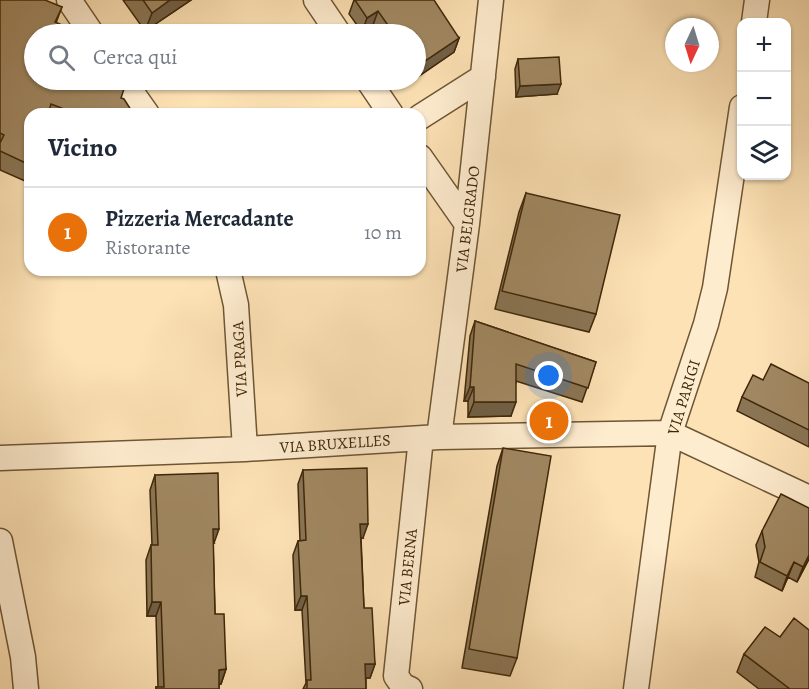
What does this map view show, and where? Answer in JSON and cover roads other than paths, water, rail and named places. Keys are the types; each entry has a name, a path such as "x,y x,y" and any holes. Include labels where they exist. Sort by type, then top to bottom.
{"street":[{"path":"69,0 85,24"},
{"path":"316,0 332,24"},
{"name":"VIA BELGRADO","path":"430,437 467,224 491,0"},
{"path":"755,18 757,0"},
{"path":"426,113 483,77"},
{"path":"130,90 143,108"},
{"path":"375,90 387,108"},
{"name":"VIA PARIGI","path":"636,689 670,433 706,324 715,288 738,126"},
{"path":"426,166 467,224"},
{"name":"VIA PRAGA","path":"229,276 236,304 245,449"},
{"path":"670,433 809,498"},
{"name":"VIA BRUXELLES","path":"0,458 245,449 430,437 670,433"},
{"name":"VIA BERNA","path":"410,689 403,686 396,676 430,437"},
{"path":"0,541 23,657 26,689"}],"place":[{"name":"Pizzeria Mercadante","path":"549,421"}]}
